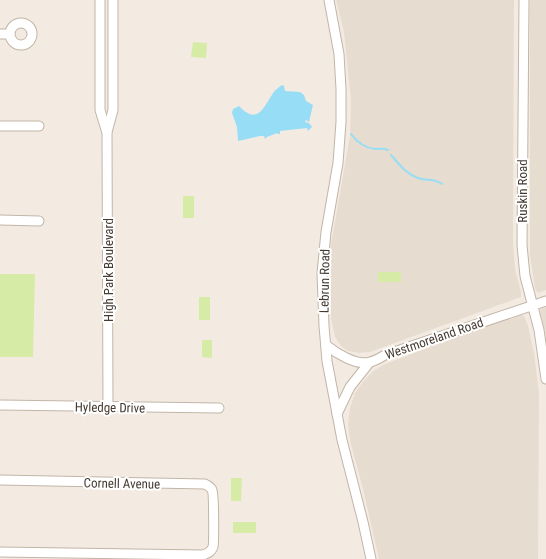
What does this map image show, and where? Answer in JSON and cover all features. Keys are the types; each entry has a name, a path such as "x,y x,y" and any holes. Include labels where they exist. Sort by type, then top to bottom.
{"street":[{"name":"High Park Boulevard","path":"100,0 100,110 107,133"},
{"name":"High Park Boulevard","path":"108,407 107,133 113,110 113,0"},
{"name":"Lebrun Road","path":"329,0 339,54 341,110 338,163 326,232 322,273 322,300 327,361 344,452 363,522 371,559"},
{"name":"Ruskin Road","path":"524,0 522,245 525,276 539,330 546,379"},
{"path":"0,34 10,34"},
{"path":"0,126 39,126"},
{"path":"0,220 39,221"},
{"name":"Westmoreland Road","path":"326,345 346,358 369,363 385,355 546,301"},
{"path":"337,414 350,387 369,363"},
{"name":"Hyledge Drive","path":"0,405 219,408"},
{"name":"Cornell Avenue","path":"0,480 205,484 213,491 213,546 209,552 203,555 0,552"}],"shaded area":[{"path":"336,0 514,0 513,243 515,269 521,297 370,352 359,353 348,351 341,346 335,337 331,318 331,244 350,136 351,101 344,32"},
{"path":"530,0 546,0 546,290 538,293 535,289 530,255"},
{"path":"546,307 546,336 540,311"},
{"path":"522,315 524,316 528,326 534,353 539,393 538,559 379,559 350,441 348,423 350,408 355,393 373,371 385,364 454,338"}],"green space":[{"path":"193,42 207,43 206,58 191,57"},
{"path":"183,196 194,196 194,218 183,218"},
{"path":"378,272 401,272 401,282 378,282"},
{"path":"0,274 35,274 33,357 0,357"},
{"path":"199,297 210,297 210,320 199,320"},
{"path":"202,340 212,340 212,358 202,357"},
{"path":"231,478 242,478 241,501 231,501"},
{"path":"233,522 256,522 256,533 233,533"}],"water":[{"path":"282,85 284,86 285,91 300,92 304,95 306,101 313,105 309,122 306,120 305,122 309,123 312,127 308,131 307,128 280,131 280,134 277,133 265,139 264,136 260,136 238,141 237,127 232,113 233,109 239,106 245,112 250,114 259,113 274,92"}],"waterway":[{"path":"351,134 356,140 365,146 375,149 388,150"},
{"path":"391,155 410,174 421,179 435,181 442,184"}]}
